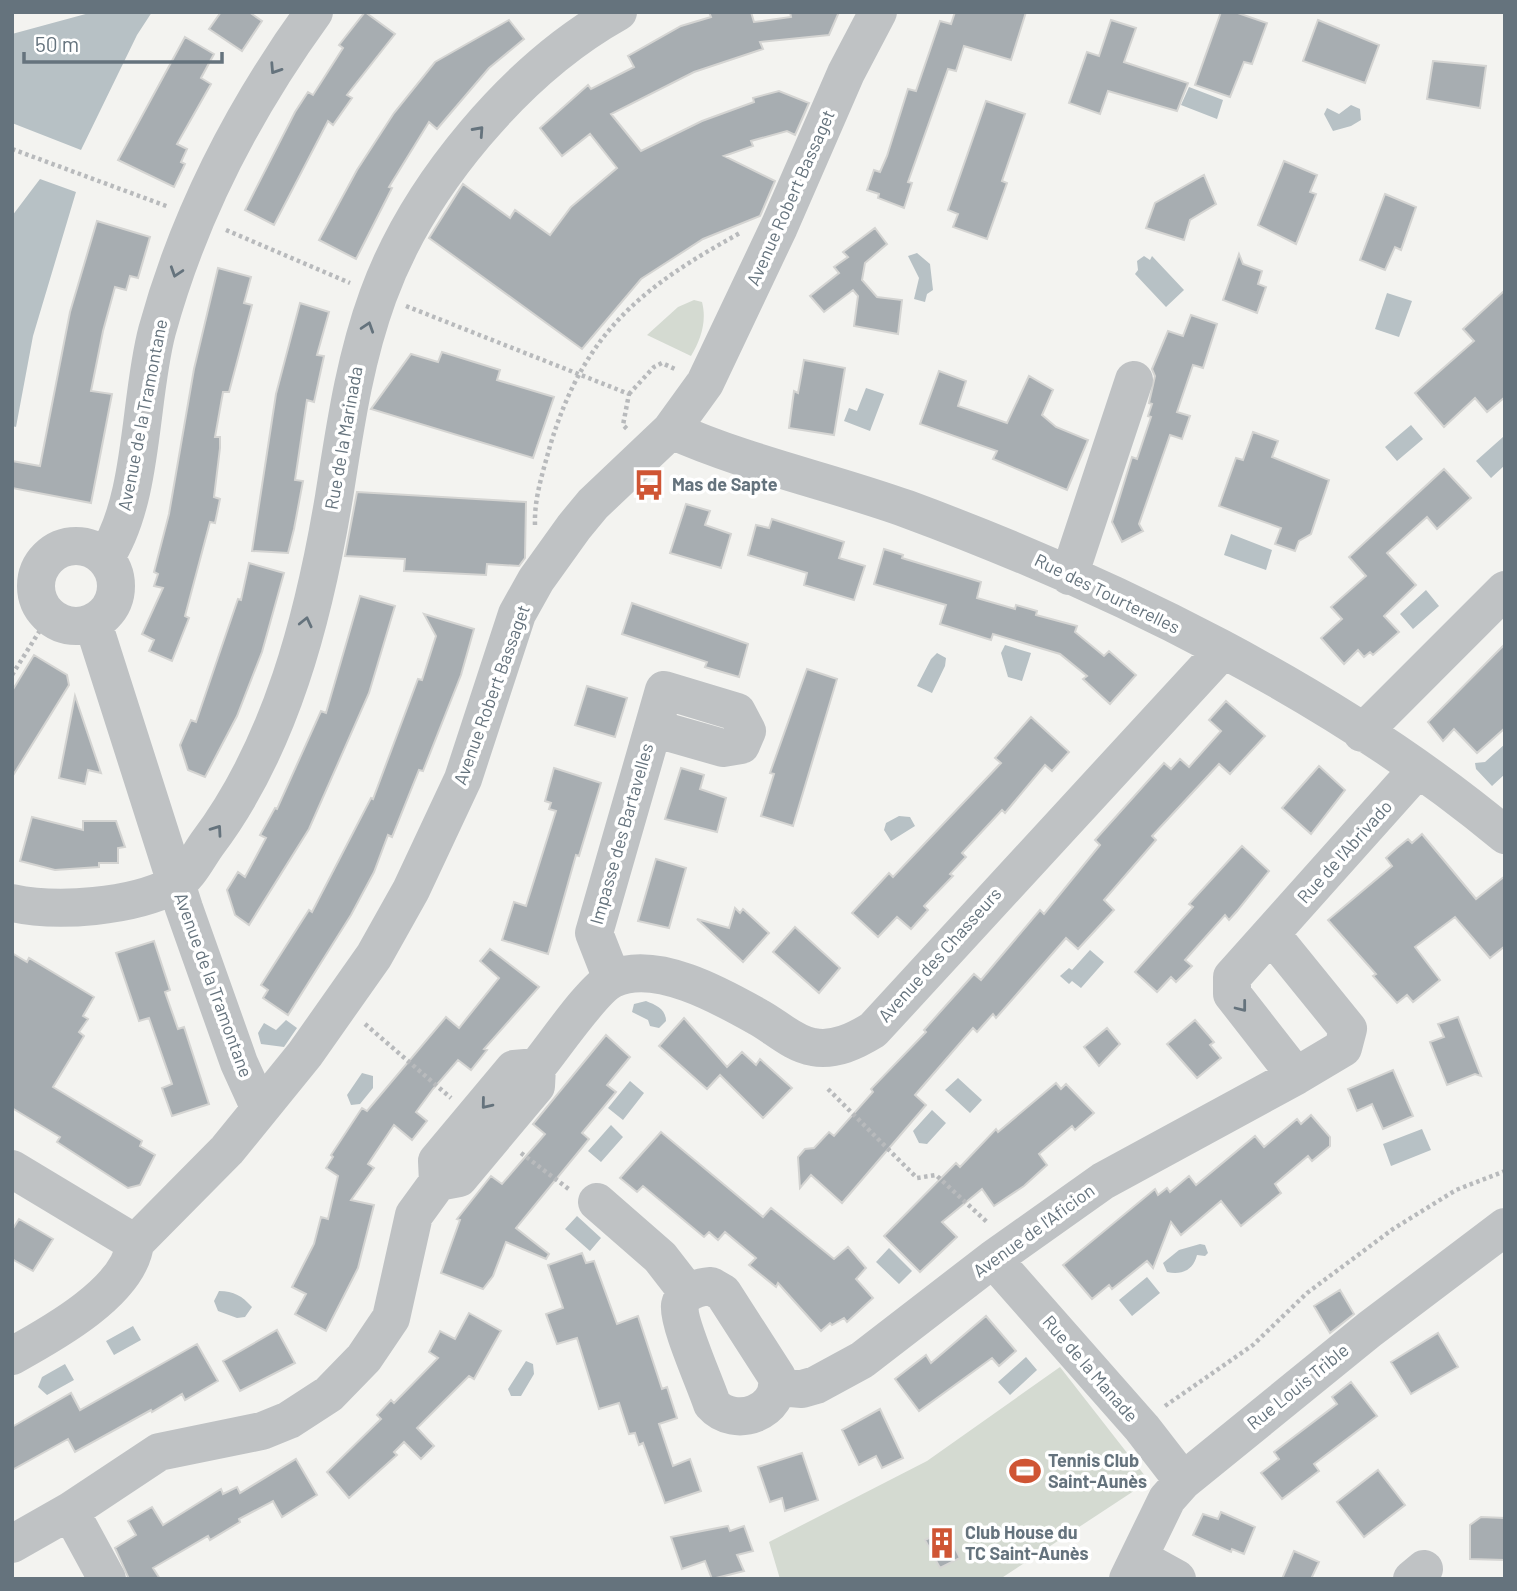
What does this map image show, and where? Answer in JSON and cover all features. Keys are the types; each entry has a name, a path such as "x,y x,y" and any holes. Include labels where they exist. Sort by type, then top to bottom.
{"street":[{"name":"Avenue de la Tramontane","path":"105,558 118,535 128,498 157,333 194,217 243,118 314,12"},
{"name":"Rue de la Marinada","path":"177,884 221,825 264,746 298,657 334,496 353,377 378,295 393,260 433,192 473,136 555,55 618,12"},
{"name":"Avenue Robert Bassaget","path":"12,1356 62,1328 126,1272 134,1258 135,1243 227,1150 259,1107 305,1054 339,1007 411,890 463,779 517,614 542,571 593,504 661,440 705,383 779,228 846,73 878,12"},
{"path":"1069,576 1134,380"},
{"name":"Rue des Tourterelles","path":"661,440 708,446 904,508 1018,551 1223,650 1362,733 1505,835"},
{"path":"71,545 83,546 105,558 113,569 116,593 104,615 93,622 70,626 49,616 24,575 48,556 71,545"},
{"path":"1362,733 1505,590"},
{"name":"Avenue de la Tramontane","path":"93,622 177,884 239,1063 259,1107"},
{"name":"Avenue des Chasseurs","path":"612,979 634,974 660,974 676,978 757,1016 803,1045 825,1048 856,1041 889,1014 1011,877 1223,650"},
{"name":"Impasse des Bartavelles","path":"612,979 594,933 653,727"},
{"name":"Rue de l'Abrivado","path":"1296,1076 1230,989 1231,976 1417,770"},
{"path":"12,903 60,909 115,903 177,884"},
{"name":"Avenue de l'Aficion","path":"779,1388 802,1389 816,1385 862,1360 1003,1252 1102,1181 1343,1048 1348,1029 1271,933"},
{"path":"12,1544 70,1511 159,1452 262,1431 289,1420 328,1394 364,1359 391,1318 414,1215 438,1182 458,1178 466,1170 536,1086 537,1067 612,979"},
{"path":"12,1169 135,1243"},
{"path":"597,1202 660,1257 688,1293"},
{"name":"Rue Louis Trible","path":"1133,1569 1167,1499 1183,1481 1370,1328 1505,1227"},
{"name":"Rue de la Manade","path":"1003,1252 1183,1481"},
{"path":"711,1286 723,1293 773,1368 779,1388 770,1403 755,1415 735,1417 717,1409 682,1319 680,1304 688,1293 700,1287 711,1286"},
{"path":"70,1511 107,1579"},
{"path":"1133,1569 1177,1579"}],"path":[{"path":"12,149 194,217"},
{"path":"542,571 536,550 535,516 540,480 558,419 594,347 633,304 679,267 741,233 779,228"},
{"path":"661,440 623,425 629,394 654,367 662,363 705,383"},
{"path":"585,377 629,394"},
{"path":"12,675 49,616"},
{"path":"828,1090 917,1178 936,1175 1003,1252"},
{"path":"1142,1428 1154,1413 1252,1345 1307,1293 1381,1237 1456,1191 1505,1171"}],"shaded area":[{"path":"93,12 152,12 137,35 81,150 12,123 12,34"},
{"path":"1189,87 1223,100 1217,119 1181,105"},
{"path":"1351,105 1360,109 1361,120 1333,131 1324,114 1327,108 1339,114"},
{"path":"40,179 76,192 33,336 16,427 12,426 12,216"},
{"path":"917,253 930,264 933,290 927,294 925,302 914,299 919,278 908,256"},
{"path":"1144,256 1150,260 1152,256 1184,290 1166,307 1135,274 1138,270 1137,261"},
{"path":"1387,293 1412,301 1399,337 1375,329"},
{"path":"694,300 702,302 704,316 700,336 691,356 647,335 678,307"},
{"path":"866,388 884,394 870,431 844,421 849,408 857,411"},
{"path":"1411,425 1423,439 1397,461 1385,447"},
{"path":"1503,437 1505,465 1491,478 1476,461"},
{"path":"1231,534 1272,550 1266,570 1224,555"},
{"path":"1426,590 1439,606 1413,629 1400,614"},
{"path":"1005,645 1031,653 1022,681 1008,677 1001,653"},
{"path":"937,653 946,658 945,666 932,693 917,686"},
{"path":"1505,744 1505,774 1492,786 1476,769 1475,763 1485,762"},
{"path":"899,816 910,817 915,826 891,841 884,830 886,823"},
{"path":"1090,950 1104,962 1081,988 1072,981 1069,984 1060,976 1069,968 1072,970"},
{"path":"646,1001 664,1013 666,1021 659,1028 650,1026 648,1020 632,1012 634,1004"},
{"path":"286,1020 297,1028 284,1047 261,1044 258,1033 264,1023 276,1030"},
{"path":"362,1073 373,1076 373,1088 360,1104 351,1105 347,1095"},
{"path":"958,1078 982,1100 970,1113 945,1090"},
{"path":"630,1081 644,1093 623,1120 608,1108"},
{"path":"932,1110 946,1123 927,1144 919,1143 913,1131"},
{"path":"611,1125 623,1137 601,1162 588,1151"},
{"path":"1422,1129 1431,1150 1391,1166 1383,1144"},
{"path":"577,1216 601,1238 590,1251 565,1229"},
{"path":"1205,1245 1208,1253 1205,1256 1197,1255 1193,1265 1186,1271 1167,1272 1163,1263 1179,1250"},
{"path":"889,1248 912,1271 899,1284 876,1262"},
{"path":"1147,1277 1160,1293 1132,1316 1119,1300"},
{"path":"219,1291 233,1293 252,1307 245,1317 237,1318 218,1311 214,1301"},
{"path":"133,1326 141,1340 114,1355 106,1341"},
{"path":"1026,1357 1037,1370 1010,1395 998,1382"},
{"path":"526,1361 533,1364 534,1374 521,1396 511,1396 508,1389"},
{"path":"65,1364 74,1380 47,1395 38,1387 42,1377"},
{"name":"Tennis Club Saint-Aunès","path":"1060,1367 1149,1481 1000,1579 780,1579 769,1542 927,1461"}],"building":[{"path":"221,12 249,12 262,21 242,51 209,29"},
{"path":"365,12 395,34 347,95 352,98 333,125 328,121 274,225 245,210 295,112 308,92 313,95 343,48 339,45"},
{"path":"709,12 751,12 754,22 791,17 790,12 839,12 829,35 760,42 763,49 694,72 611,114 641,151 702,121 754,102 753,98 779,91 809,103 795,135 787,131 751,141 753,146 724,156 775,181 760,216 703,239 641,279 582,349 429,238 463,184 510,218 515,210 550,235 571,207 617,168 590,134 562,156 540,128 588,85 591,89 634,67 628,56 681,26 711,17"},
{"path":"955,12 1026,12 1011,60 964,46 956,71 948,69 908,182 912,183 904,208 878,198 879,194 867,190 874,170 880,172 887,156 908,89 916,91 940,21 951,24"},
{"path":"1221,12 1235,12 1267,23 1252,64 1244,62 1230,97 1195,85"},
{"path":"509,20 524,39 489,68 437,129 429,122 389,187 392,188 356,259 319,240 357,170 394,113 435,62"},
{"path":"1111,20 1136,28 1124,62 1188,83 1177,111 1108,91 1100,114 1069,103 1087,52 1099,56"},
{"path":"1318,20 1379,45 1365,83 1303,61"},
{"path":"185,37 214,54 201,78 211,84 177,144 187,149 181,162 185,164 174,187 118,160"},
{"path":"1433,61 1486,66 1480,108 1427,99"},
{"path":"986,101 1025,114 1002,181 1007,183 987,239 953,227 958,214 948,210"},
{"path":"1284,161 1317,175 1310,192 1316,194 1296,244 1258,225"},
{"path":"1204,175 1216,204 1190,220 1184,240 1146,228 1155,203"},
{"path":"1385,194 1416,207 1401,250 1395,247 1385,270 1360,260"},
{"path":"97,221 150,237 138,278 130,276 126,290 115,287 103,331 91,391 112,394 91,503 12,488 12,461 40,466 70,312"},
{"path":"875,228 887,244 865,263 862,280 877,297 902,300 898,334 854,326 858,296 853,290 824,312 810,296 839,273 834,267 848,257 843,252"},
{"path":"1239,254 1243,264 1262,271 1258,284 1266,287 1257,313 1223,300"},
{"path":"218,268 251,277 244,303 252,305 229,392 223,392 215,437 220,437 220,448 214,497 220,499 215,523 210,522 185,616 189,618 172,661 149,651 154,640 142,634 163,588 154,586 158,574 154,572 169,514 194,369"},
{"path":"1505,290 1505,397 1487,412 1475,398 1444,427 1415,393 1474,341 1463,329"},
{"path":"300,303 329,312 317,355 324,356 314,402 307,400 295,480 303,481 294,529 288,553 252,551 276,394"},
{"path":"1191,315 1217,324 1203,368 1193,365 1177,412 1190,416 1182,439 1170,435 1139,524 1143,531 1122,542 1112,522 1132,457 1137,459 1151,417 1148,416 1152,404 1149,403 1155,376 1152,369 1168,331 1183,336"},
{"path":"442,352 500,370 497,380 554,397 533,458 371,409 411,354 438,362"},
{"path":"804,360 845,368 834,435 789,428 794,391 798,393"},
{"path":"939,371 966,381 958,406 1007,423 1029,376 1053,390 1042,415 1056,427 1088,440 1067,490 993,459 997,451 920,424"},
{"path":"1253,432 1278,441 1272,457 1329,480 1311,534 1299,541 1295,551 1275,544 1281,528 1219,506 1236,458 1243,460"},
{"path":"1444,469 1471,498 1437,529 1427,517 1387,553 1416,585 1384,616 1399,632 1373,655 1370,652 1364,657 1358,650 1344,664 1321,638 1342,619 1331,607 1366,576 1349,557"},
{"path":"357,492 526,502 525,558 519,566 487,564 486,575 404,571 405,559 345,556"},
{"path":"686,504 710,511 705,525 731,534 721,568 670,553"},
{"path":"772,519 844,542 839,558 865,566 854,600 804,585 807,573 748,555 756,525 769,528"},
{"path":"884,549 903,555 902,558 981,582 977,598 1015,609 1016,605 1037,611 1036,615 1077,626 1075,632 1104,656 1109,651 1136,675 1110,704 1083,679 1087,676 1060,654 993,634 991,640 940,624 946,605 874,584"},
{"path":"249,563 284,573 262,652 237,716 205,777 188,770 180,745 191,720 196,722 238,599 241,600"},
{"path":"360,596 395,606 369,693 309,829 249,925 235,915 227,890 238,872 245,877 266,838 260,835 275,808 277,809 321,711 326,713"},
{"path":"632,603 748,644 739,677 705,667 707,662 622,634"},
{"path":"424,614 474,629 461,675 423,771 419,770 392,837 388,835 374,872 351,915 288,1015 263,998 268,990 261,985 309,910 312,912 371,798 373,799 418,679 422,680 436,636"},
{"path":"1505,644 1505,728 1477,753 1454,729 1443,741 1428,722"},
{"path":"34,655 67,675 69,685 12,777 12,691"},
{"path":"807,669 837,679 793,826 761,816 774,774 770,773"},
{"path":"587,686 627,698 615,737 575,725"},
{"path":"75,696 101,773 88,770 85,784 59,778"},
{"path":"1226,701 1265,736 1230,774 1219,764 1152,836 1156,840 1104,900 1114,910 1078,949 1066,938 996,1018 993,1014 977,1032 973,1028 915,1095 926,1105 842,1203 811,1175 800,1188 798,1157 805,1149 814,1148 829,1132 834,1136 873,1092 871,1089 926,1032 924,1030 974,974 981,980 1040,910 1044,914 1100,845 1095,840 1164,763 1171,769 1180,759 1189,767 1221,731 1209,720"},
{"path":"1031,717 1069,752 1052,771 1045,765 1005,813 1002,810 962,853 966,857 950,874 953,876 924,906 928,910 911,929 897,917 878,937 852,913 889,873 893,877 1001,763 995,758"},
{"path":"1319,766 1345,790 1311,834 1282,808"},
{"path":"554,768 601,783 579,856 576,855 548,954 502,940 514,902 526,906 556,811 549,809 551,803 545,801"},
{"path":"681,768 704,775 700,789 726,798 717,832 665,819"},
{"path":"32,817 83,830 83,821 116,821 125,847 118,848 118,863 99,863 99,867 55,870 20,861"},
{"path":"1422,834 1476,899 1505,876 1505,946 1490,958 1455,917 1415,947 1440,980 1413,1002 1407,995 1397,1003 1373,976 1376,974 1328,920 1392,866 1386,858 1408,839 1412,843"},
{"path":"1242,846 1269,871 1229,920 1225,915 1185,960 1192,966 1176,982 1171,977 1157,992 1135,972 1193,907 1189,904"},
{"path":"656,859 686,868 669,928 638,921"},
{"path":"735,908 740,913 743,909 769,933 743,962 697,919 729,928"},
{"path":"795,927 840,968 819,993 773,952"},
{"path":"154,941 170,990 165,992 178,1029 184,1027 209,1104 172,1116 162,1088 172,1084 149,1018 139,1021 116,953"},
{"path":"490,949 539,987 484,1049 487,1050 471,1070 458,1060 433,1089 416,1112 427,1121 412,1140 394,1125 368,1164 374,1168 351,1200 374,1205 358,1268 326,1331 295,1314 306,1294 292,1287 314,1244 321,1217 328,1219 338,1176 326,1168 333,1157 331,1155 362,1108 367,1111 446,1017 459,1028 499,978 480,961"},
{"path":"12,953 27,962 29,958 94,997 83,1016 88,1019 79,1032 84,1036 53,1087 142,1141 140,1146 155,1155 140,1185 128,1188 57,1142 60,1137 12,1108"},
{"path":"1458,1017 1481,1076 1475,1074 1447,1085 1430,1042 1444,1037 1438,1024"},
{"path":"684,1018 727,1067 742,1052 756,1065 760,1059 792,1088 763,1118 720,1075 707,1089 659,1046"},
{"path":"1195,1020 1214,1042 1210,1045 1221,1058 1197,1078 1167,1044"},
{"path":"1107,1028 1120,1044 1099,1066 1084,1047"},
{"path":"606,1035 630,1057 607,1085 616,1092 582,1133 589,1139 516,1228 549,1254 546,1259 506,1242 493,1276 483,1289 441,1273 460,1220 457,1219 491,1176 502,1184 545,1134 533,1124"},
{"path":"1393,1070 1413,1116 1383,1129 1372,1104 1357,1111 1348,1089"},
{"path":"1056,1083 1061,1089 1066,1084 1094,1113 1075,1130 1072,1126 1039,1154 1047,1165 1024,1186 994,1206 982,1189 942,1222 957,1237 920,1272 884,1236 956,1163 960,1167 996,1129 998,1132"},
{"path":"1311,1115 1330,1137 1330,1146 1312,1161 1308,1156 1275,1184 1281,1193 1241,1226 1221,1201 1181,1235 1171,1222 1153,1268 1147,1261 1112,1289 1109,1285 1092,1299 1063,1265 1155,1189 1158,1195 1167,1188 1170,1192 1189,1176 1196,1185 1255,1136 1264,1147 1297,1119 1301,1124"},
{"path":"661,1132 763,1217 771,1208 834,1259 848,1247 866,1268 856,1279 873,1298 847,1322 844,1318 832,1325 830,1323 821,1331 778,1283 776,1287 749,1265 756,1258 725,1232 718,1240 709,1232 704,1237 643,1186 637,1192 620,1178"},
{"path":"19,1219 53,1239 33,1271 12,1259 12,1230"},
{"path":"582,1253 586,1263 594,1261 617,1324 638,1316 662,1389 667,1387 677,1418 659,1424 673,1466 690,1459 701,1491 665,1503 643,1443 639,1445 635,1433 629,1434 619,1403 599,1409 577,1338 557,1344 546,1314 563,1308 548,1265"},
{"path":"1340,1290 1354,1314 1330,1333 1314,1306"},
{"path":"469,1313 501,1331 474,1379 469,1376 417,1428 434,1446 421,1459 404,1442 394,1452 397,1455 349,1498 327,1472 381,1419 377,1415 391,1400 394,1403 438,1358 429,1352 440,1331 455,1339"},
{"path":"986,1316 1016,1351 999,1366 992,1358 919,1411 895,1379 926,1355 931,1363"},
{"path":"277,1330 295,1363 240,1391 223,1361"},
{"path":"1438,1333 1458,1367 1411,1394 1391,1362"},
{"path":"197,1344 218,1381 185,1400 182,1394 75,1452 68,1439 12,1470 12,1427 71,1393 80,1410"},
{"path":"1351,1382 1377,1416 1314,1464 1319,1471 1282,1499 1261,1473 1279,1459 1274,1452 1337,1404 1332,1397"},
{"path":"880,1409 903,1458 882,1468 876,1456 859,1465 842,1430"},
{"path":"802,1453 818,1500 785,1511 782,1498 770,1502 758,1467"},
{"path":"296,1459 317,1495 282,1517 273,1501 239,1519 240,1522 210,1540 208,1536 153,1568 160,1579 129,1579 115,1548 136,1535 128,1521 152,1507 163,1525 221,1489 223,1494 237,1487 240,1493"},
{"path":"1378,1470 1405,1505 1364,1537 1337,1502"},
{"path":"1221,1512 1255,1527 1244,1554 1232,1549 1231,1552 1193,1535 1203,1514 1218,1519"},
{"path":"1481,1517 1505,1518 1505,1560 1470,1559 1470,1525"},
{"path":"728,1526 730,1531 744,1526 753,1551 737,1555 744,1571 712,1579 705,1561 682,1569 671,1537"},
{"name":"Club House du TC Saint-Aunès","path":"946,1529 960,1558 940,1568 925,1540"},
{"path":"1294,1551 1319,1562 1311,1579 1282,1579"}],"place":[{"name":"Mas de Sapte","path":"649,485"},
{"name":"Tennis Club Saint-Aunès","path":"1025,1471"},
{"name":"Club House du TC Saint-Aunès","path":"942,1543"}]}
